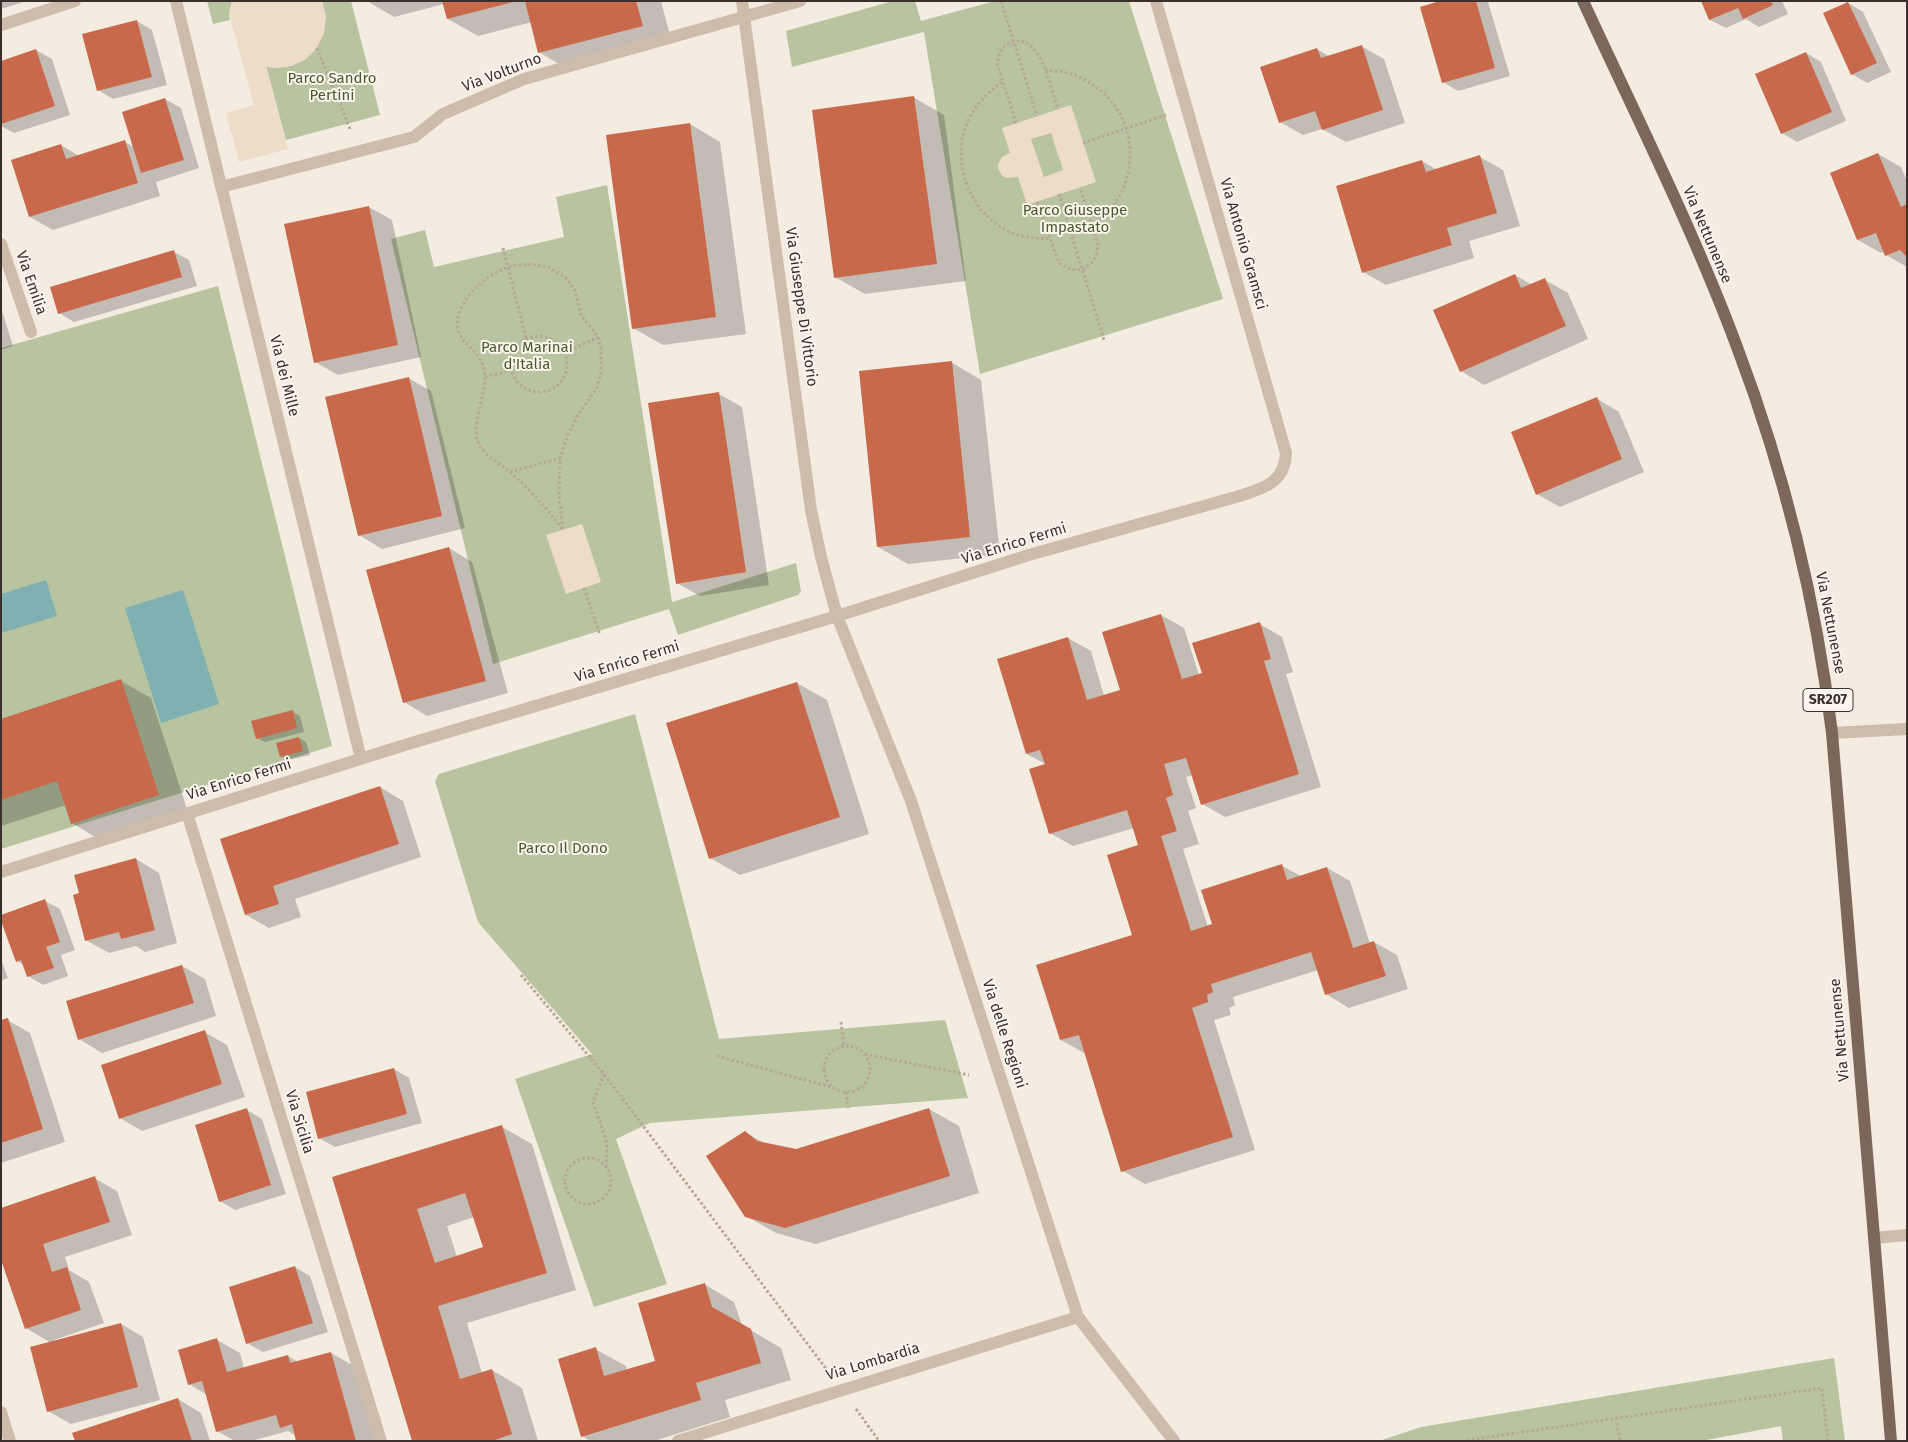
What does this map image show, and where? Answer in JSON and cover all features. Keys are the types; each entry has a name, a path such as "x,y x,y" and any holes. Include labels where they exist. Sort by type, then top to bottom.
{"main road":[{"name":"Via Nettunense","path":"1583,1 1690,233 1737,346 1760,410 1791,517 1806,580 1823,665 1832,733 1891,1441"}],"street":[{"path":"1,25 75,1"},
{"name":"Via dei Mille","path":"176,1 361,759"},
{"name":"Via Giuseppe Di Vittorio","path":"742,1 811,510 837,616"},
{"name":"Via Volturno","path":"222,187 414,137 443,114 524,78 800,1"},
{"name":"Via Antonio Gramsci","path":"1156,1 1286,453 1284,466 1278,477 1264,488"},
{"name":"Via Emilia","path":"1,244 31,332"},
{"name":"Via Enrico Fermi","path":"1,872 361,759 837,616 1029,555 1264,488"},
{"name":"Via delle Regioni","path":"837,616 911,801 1078,1317 1174,1441"},
{"path":"1832,733 1907,729"},
{"name":"Via Sicilia","path":"187,813 381,1441"},
{"path":"1874,1238 1907,1234"},
{"name":"Via Lombardia","path":"678,1441 1078,1317"},
{"path":"1,1412 10,1441"}],"path":[{"path":"1001,1 1037,116"},
{"path":"1016,123 997,63 999,53 1004,46 1013,41 1021,41 1035,48 1040,56 1058,109"},
{"path":"317,48 350,129"},
{"path":"1045,70 1070,73 1089,82 1110,99 1118,110 1127,129 1131,150 1129,172 1122,193 1109,211 1092,225"},
{"path":"1002,82 978,104 968,122 962,142 961,162 966,182 976,202 990,218 1008,231 1029,238 1049,239"},
{"path":"1083,143 1169,114"},
{"path":"1037,202 1059,263 1066,268 1074,270 1083,269 1094,260 1098,252 1098,244 1080,188"},
{"path":"1059,194 1104,340"},
{"path":"502,248 526,338"},
{"path":"528,264 548,267 565,277 575,290 581,315 598,337 601,350 601,373 597,388 578,416 560,458 559,496 563,530 544,504 480,447 477,439 476,431 485,377 480,358 464,341 458,331 457,319 464,302 477,287 491,275 507,267 528,264"},
{"path":"535,335 544,336 560,344 565,352 567,362 566,371 556,386 538,392 521,386 515,379 510,361 518,344 526,338 535,335"},
{"path":"565,352 598,337"},
{"path":"485,377 511,370"},
{"path":"510,472 560,458"},
{"path":"584,588 600,635"},
{"path":"521,975 604,1074 879,1441"},
{"path":"841,1022 844,1046"},
{"path":"832,1087 824,1074 826,1058 837,1048 844,1046 852,1046 864,1054 969,1075"},
{"path":"717,1056 846,1092 861,1088 869,1075 870,1068 864,1054"},
{"path":"604,1074 593,1102 607,1143 606,1166 610,1173 611,1188 602,1200 588,1204 574,1199 568,1194 565,1178 572,1164 586,1158 594,1158 606,1166"},
{"path":"846,1092 848,1108"},
{"path":"1462,1441 1822,1388 1828,1441"},
{"path":"1616,1418 1620,1441"}],"green space":[{"path":"207,1 232,1 229,14 230,20 213,24"},
{"name":"Parco Sandro Pertini","path":"322,1 351,1 380,115 286,140 266,66 275,68 291,66 306,59 326,17"},
{"name":"Parco Giuseppe Impastato","path":"893,1 915,1 921,21 995,1 1129,1 1223,299 980,374 924,32 792,67 786,31"},
{"name":"Parco Marinai d'Italia","path":"607,185 672,602 796,563 801,591 798,595 678,635 669,609 493,664 391,239 425,230 434,267 564,237 556,197"},
{"path":"218,286 332,746 1,849 1,348"},
{"name":"Parco Il Dono","path":"635,714 719,1039 945,1020 968,1098 650,1123 616,1139 667,1284 594,1307 515,1079 592,1054 478,922 435,781 439,774"},
{"path":"1834,1358 1845,1441 1783,1441 1781,1426 1701,1441 1379,1441 1421,1427"}],"shaded area":[{"path":"232,1 322,1 326,17 324,33 317,48 306,59 291,66 266,67 288,149 239,162 226,113 254,105 229,14"},
{"path":"1071,105 1096,182 1027,205 1018,177 1006,178 1002,176 998,168 1002,157 1010,153 1002,128","holes":["1051,133 1063,170 1044,177 1031,139"]},
{"path":"582,524 601,582 566,594 546,535"}],"water":[{"path":"46,580 57,616 1,633 1,594"},
{"path":"183,590 219,704 161,723 125,608"}],"building":[{"path":"442,1 513,1 513,2 447,19"},
{"path":"525,1 636,1 643,26 538,53"},
{"path":"1440,1 1476,1 1495,68 1442,83 1420,7"},
{"path":"1701,1 1771,1 1773,5 1743,19 1738,8 1709,20"},
{"path":"1848,2 1877,63 1851,75 1823,13"},
{"path":"137,20 152,77 97,91 82,34"},
{"path":"1362,45 1383,110 1322,130 1315,111 1279,123 1260,67 1317,48 1321,58"},
{"path":"36,49 55,106 1,124 1,61"},
{"path":"1806,52 1832,112 1781,134 1755,74"},
{"path":"914,96 937,264 834,278 812,110"},
{"path":"165,98 184,160 141,173 122,112"},
{"path":"690,123 716,317 632,329 606,135"},
{"path":"125,140 138,183 29,217 11,160 61,144 66,159"},
{"path":"1878,153 1901,207 1907,204 1907,257 1900,250 1885,256 1876,233 1857,240 1830,173"},
{"path":"1480,155 1497,213 1447,228 1452,245 1362,273 1336,186 1422,160 1426,172"},
{"path":"369,206 398,345 314,363 284,224"},
{"path":"174,250 182,277 58,314 50,287"},
{"path":"1515,274 1521,288 1545,278 1566,326 1460,372 1433,310"},
{"path":"952,361 970,537 877,547 859,371"},
{"path":"409,377 442,516 358,536 325,397"},
{"path":"719,392 746,572 676,584 648,403"},
{"path":"1597,397 1622,459 1536,495 1511,432"},
{"path":"449,547 486,681 403,703 366,570"},
{"path":"1161,614 1182,679 1202,673 1192,643 1260,622 1271,659 1264,661 1299,774 1201,805 1186,758 1164,764 1173,795 1166,798 1177,831 1161,836 1191,931 1212,924 1201,890 1282,864 1287,880 1327,867 1353,948 1374,941 1386,976 1325,995 1311,952 1211,984 1213,992 1207,995 1208,1002 1192,1008 1233,1137 1121,1172 1079,1035 1060,1040 1036,965 1132,935 1107,855 1138,845 1127,810 1049,834 1029,769 1045,764 1040,750 1026,754 997,659 1068,637 1087,700 1120,690 1102,632"},
{"path":"121,679 159,795 71,824 57,781 1,800 1,719"},
{"path":"797,682 840,817 709,859 666,723"},
{"path":"293,710 297,728 256,739 251,721"},
{"path":"299,737 303,751 280,757 276,743"},
{"path":"380,786 399,844 273,886 279,904 245,915 220,839"},
{"path":"136,858 155,930 121,939 119,932 85,941 73,895 79,893 74,875"},
{"path":"45,899 60,942 46,947 54,968 27,977 21,960 16,962 1,921 1,915"},
{"path":"182,965 194,1003 78,1040 66,1001"},
{"path":"8,1018 43,1129 1,1143 1,1020"},
{"path":"205,1030 222,1084 119,1119 101,1065"},
{"path":"394,1068 407,1114 318,1139 306,1092"},
{"path":"247,1108 271,1185 219,1202 195,1125"},
{"path":"929,1108 950,1176 785,1228 745,1217 706,1156 745,1131 757,1141 796,1149"},
{"path":"502,1125 547,1273 438,1306 460,1379 492,1369 512,1434 492,1441 412,1441 332,1177","holes":["465,1193 483,1247 435,1263 417,1209"]},
{"path":"95,1176 110,1222 43,1244 52,1272 67,1267 81,1310 25,1329 1,1260 1,1208"},
{"path":"295,1266 313,1323 246,1344 229,1287"},
{"path":"705,1283 712,1307 751,1329 761,1363 696,1383 701,1400 581,1437 558,1359 596,1347 604,1376 655,1361 638,1303"},
{"path":"121,1323 138,1387 47,1412 30,1347"},
{"path":"217,1338 227,1372 288,1355 290,1363 331,1352 356,1441 296,1441 292,1424 280,1428 276,1415 216,1432 202,1381 188,1385 178,1350"},
{"path":"178,1398 192,1441 75,1441 72,1433"}]}
